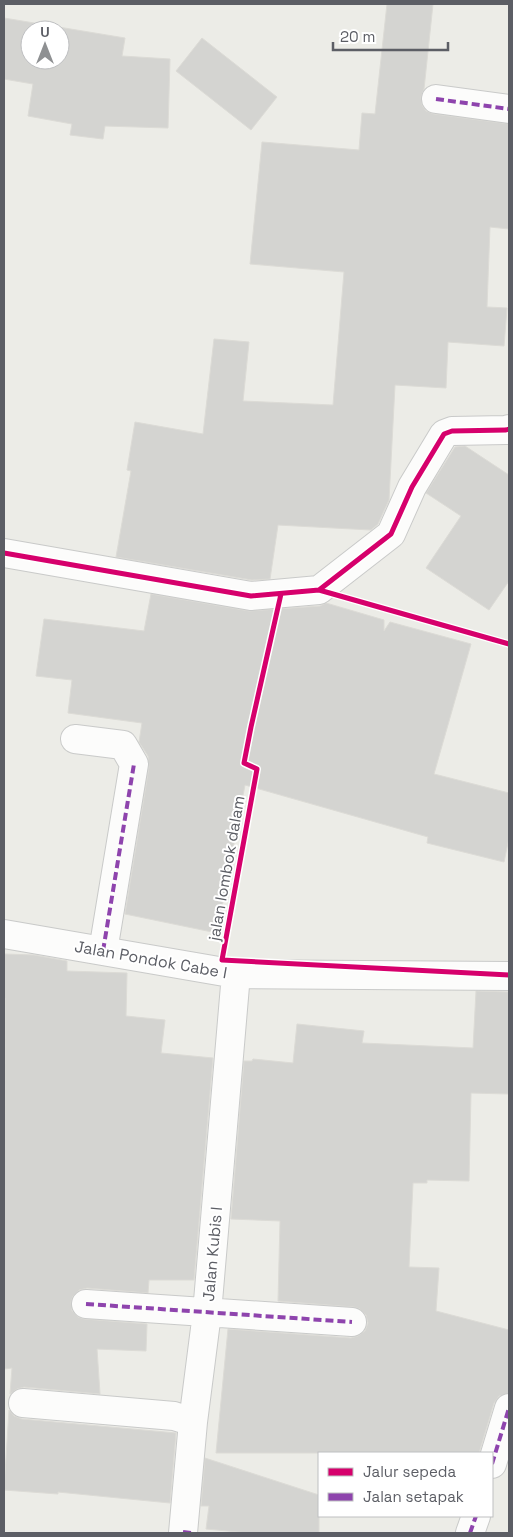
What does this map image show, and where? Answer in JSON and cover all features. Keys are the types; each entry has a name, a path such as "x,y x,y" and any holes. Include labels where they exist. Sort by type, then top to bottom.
{"street":[{"path":"436,99 509,109"},
{"path":"4,553 251,596 319,590 392,534 412,487 444,434 452,431 509,429"},
{"path":"75,740 124,744 134,764 102,951"},
{"name":"Jalan Pondok Cabe I","path":"4,934 236,974 509,976"},
{"name":"Jalan Kubis I","path":"186,1533 193,1422 207,1313 236,974"},
{"path":"86,1304 352,1322"},
{"path":"23,1403 174,1416 193,1422"},
{"path":"493,1461 509,1408"},
{"path":"470,1533 476,1517"}],"building":[{"path":"387,4 433,4 424,89 421,97 422,105 426,111 434,114 509,124 509,229 490,227 487,307 507,308 504,346 448,342 446,388 395,385 389,500 378,524 371,530 278,525 270,579 252,580 116,557 131,471 127,470 135,422 203,434 214,339 249,342 243,401 333,405 344,272 250,264 262,142 359,150 362,113 375,114"},
{"path":"4,18 20,21 20,70 70,70 70,29 125,38 122,56 170,59 168,128 105,126 103,139 70,135 72,124 28,116 33,84 4,79"},
{"path":"202,38 277,97 251,130 176,71"},
{"path":"465,446 509,475 509,581 489,610 426,568 461,516 426,493 455,447"},
{"path":"151,594 249,611 320,606 326,603 384,620 384,631 390,622 471,644 434,774 509,793 509,838 504,862 427,843 428,837 245,785 217,933 125,914 149,767 148,756 139,742 142,723 68,713 72,680 36,676 44,619 144,631"},
{"path":"4,954 34,955 67,961 67,971 127,973 126,1016 165,1020 161,1053 213,1058 194,1280 149,1280 148,1293 87,1288 79,1290 73,1296 71,1302 72,1311 78,1317 147,1324 146,1351 97,1349 100,1394 24,1387 10,1394 12,1368 4,1369"},
{"path":"476,991 509,992 509,1094 471,1093 469,1181 427,1180 427,1183 413,1183 409,1267 439,1268 436,1311 509,1330 509,1393 499,1396 494,1403 479,1452 216,1453 228,1329 351,1338 365,1331 368,1323 366,1315 360,1309 354,1307 278,1301 280,1221 231,1219 244,1061 252,1061 253,1059 293,1063 297,1024 364,1031 362,1043 473,1048"},
{"path":"9,1410 14,1416 22,1419 176,1433 170,1503 58,1492 58,1494 4,1490"},
{"path":"205,1458 318,1495 319,1533 249,1533 206,1529 209,1506 201,1506"}],"marked path":[{"path":"436,99 509,109"},
{"path":"103,951 134,764"},
{"path":"86,1304 352,1322"},
{"path":"493,1461 509,1408"},
{"path":"470,1533 476,1517"},
{"path":"183,1532 191,1533"}],"cycle path":[{"path":"4,553 251,596 319,590 391,534 412,487 444,434 452,431 509,429"},
{"path":"319,590 509,644"},
{"name":"jalan lombok dalam","path":"281,594 244,763 257,769 222,960 509,975"}]}
